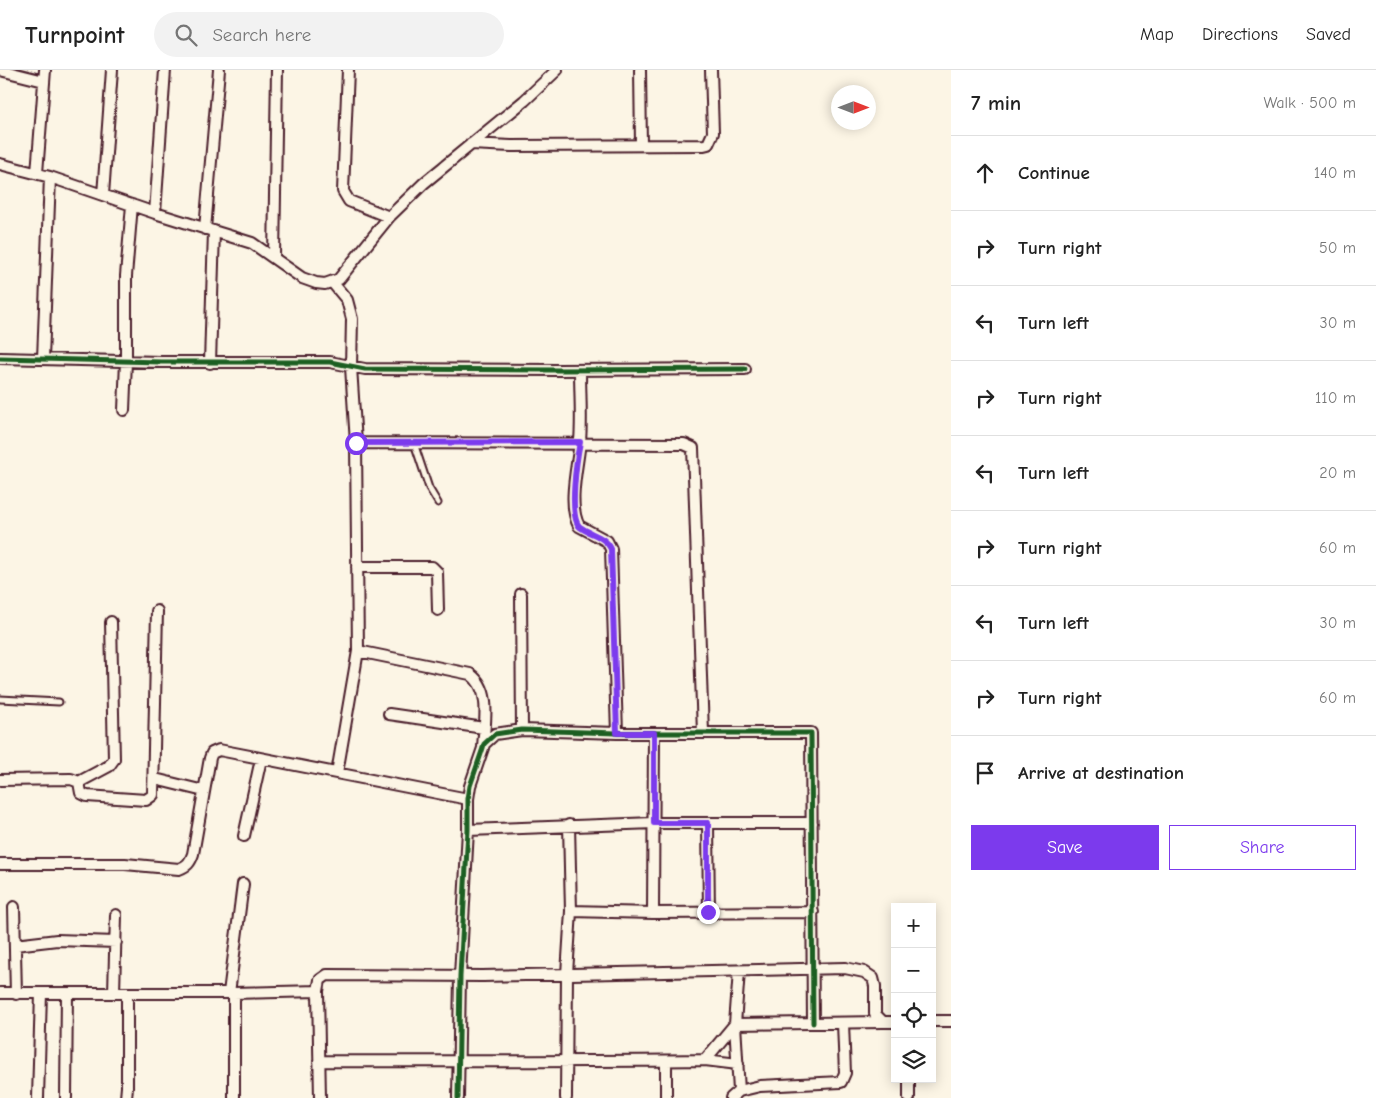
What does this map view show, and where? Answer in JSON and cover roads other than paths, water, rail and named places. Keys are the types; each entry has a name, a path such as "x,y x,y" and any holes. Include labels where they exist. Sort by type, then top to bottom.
{"street":[{"path":"0,70 44,81"},
{"path":"37,173 45,70"},
{"path":"103,195 112,70"},
{"path":"155,213 165,70"},
{"path":"210,363 210,230 219,70"},
{"path":"274,257 278,70"},
{"path":"348,70 343,191 348,201 389,217"},
{"path":"0,164 50,177 155,213 252,242 302,278 316,283 332,282 339,278 389,217 424,183 524,101 557,70"},
{"path":"640,70 640,145"},
{"path":"471,144 511,146 700,146 708,144 713,133 711,70"},
{"path":"43,360 50,177"},
{"path":"124,410 126,276 132,205"},
{"path":"332,282 347,300 352,319 351,367 356,443 358,651 337,773"},
{"path":"0,358 210,363 330,362 365,369 745,369"},
{"path":"580,370 580,442 574,485 575,519 579,526 607,541 611,549 617,733"},
{"path":"356,443 580,442 684,444 693,448 703,733"},
{"path":"357,567 432,566 437,572 438,610"},
{"path":"521,594 522,730"},
{"path":"79,782 80,791 83,795 146,800 153,795 157,611"},
{"path":"0,780 70,779 79,782 109,766 114,759 111,622"},
{"path":"358,651 470,674 482,686 485,699 483,748 470,786 468,799 460,976 458,1098"},
{"path":"389,714 484,728"},
{"path":"483,748 495,734 522,730 617,733 811,733 813,1023"},
{"path":"653,913 654,733"},
{"path":"0,864 125,864 179,869 187,866 191,861 210,758 219,750 468,799"},
{"path":"244,836 261,759"},
{"path":"154,779 204,791"},
{"path":"468,830 654,823 812,823"},
{"path":"708,823 708,912"},
{"path":"566,1098 568,1062 567,974 571,911 568,825"},
{"path":"234,1098 232,993 243,884"},
{"path":"14,907 16,994"},
{"path":"571,911 653,913 813,912"},
{"path":"114,993 116,915"},
{"path":"15,945 57,940 116,942"},
{"path":"320,1098 318,991 320,980 327,975 460,976 845,968 870,975 873,978 876,1014 883,1022"},
{"path":"740,971 735,1024 738,1064 735,1095 760,1086 841,1082 845,1073 843,1023"},
{"path":"0,993 318,991"},
{"path":"126,1098 127,992"},
{"path":"38,1098 41,993"},
{"path":"66,1098 67,993"},
{"path":"936,1021 951,1021"},
{"path":"705,1060 735,1024 891,1022"},
{"path":"666,1060 666,1098"},
{"path":"319,1061 568,1062 705,1060 738,1064"},
{"path":"908,1083 908,1098"}],"lane":[{"path":"414,443 429,488 438,503"},
{"path":"0,699 59,702"}]}
